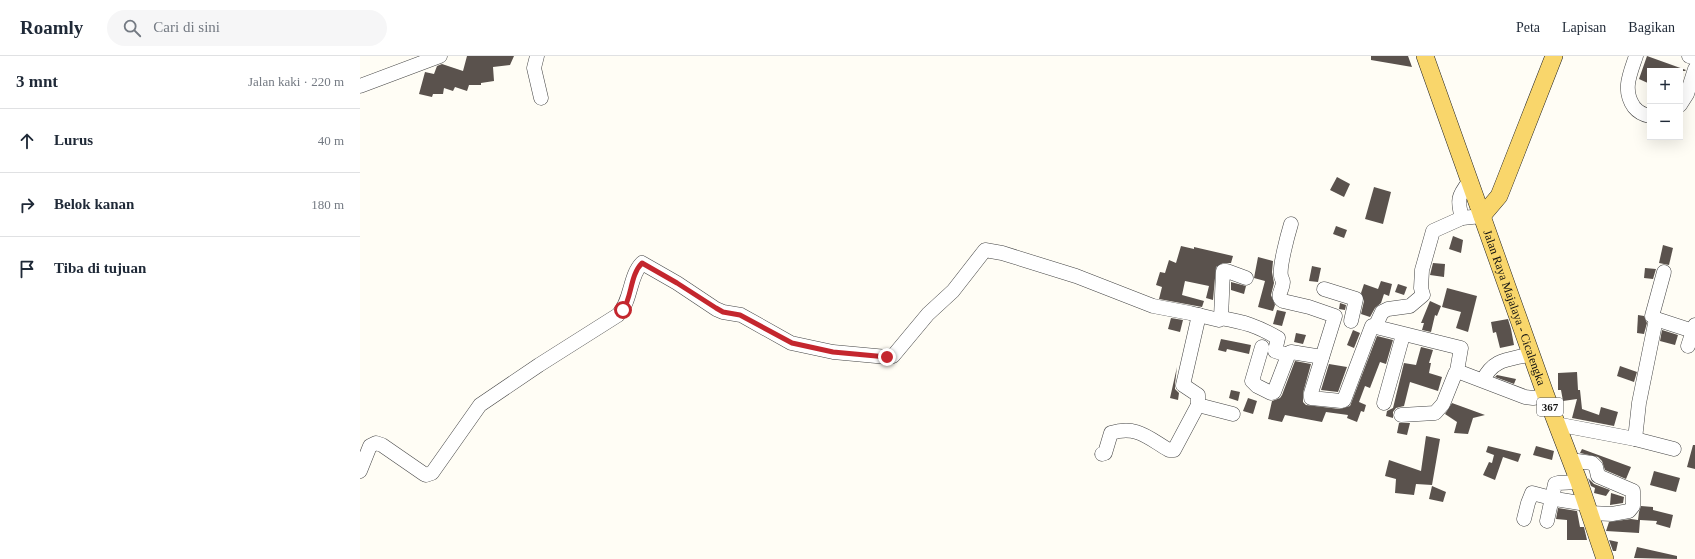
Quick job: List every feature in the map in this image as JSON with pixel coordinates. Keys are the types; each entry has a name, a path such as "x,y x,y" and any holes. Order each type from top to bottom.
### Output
{"main road":[{"name":"Jalan Raya Majalaya - Cicalengka","path":"1425,56 1556,424 1579,482 1605,559"},
{"path":"1482,216 1499,196 1554,56"}],"street":[{"path":"360,86 440,56"},
{"path":"537,56 534,68 541,98"},
{"path":"1636,56 1629,76 1627,88 1628,94 1637,110 1647,115"},
{"path":"1689,56 1695,58"},
{"path":"1681,104 1687,94 1695,69"},
{"path":"1462,218 1459,207 1459,197 1469,182"},
{"path":"1335,316 1311,393 1311,398 1344,400 1380,314 1385,310 1410,306 1423,294 1422,270 1438,229 1462,218 1482,216"},
{"path":"1290,224 1280,276 1283,282 1279,296 1280,299 1351,321 1403,335 1461,348 1458,371 1443,404 1435,413 1402,415"},
{"path":"360,471 370,446 376,443 382,445 424,474 426,475 432,472 480,405 618,314 625,307 636,272 642,263 723,312 740,315 787,341 843,353 887,357 893,356 928,314 953,291 985,250 1002,253 1076,276 1153,306 1220,320 1221,318 1244,322 1278,338 1275,351 1287,355"},
{"path":"1221,318 1223,271 1246,278"},
{"path":"1664,272 1652,316 1656,319 1694,328 1688,346"},
{"path":"1324,289 1356,299 1351,321"},
{"path":"1102,454 1105,453 1111,433 1132,430 1140,432 1173,451 1198,405 1198,395 1183,385 1199,315"},
{"path":"1635,439 1639,404 1656,319"},
{"path":"1384,403 1403,335"},
{"path":"1262,347 1252,381 1257,386 1269,393 1274,392 1287,355 1291,352 1322,357"},
{"path":"1483,380 1488,371 1496,363 1531,354"},
{"path":"1458,371 1525,397 1533,398 1546,396"},
{"path":"1198,405 1234,414"},
{"path":"1556,424 1635,439 1674,449"},
{"path":"1524,519 1532,493 1612,514 1629,511 1633,506 1633,491 1598,476 1596,467 1592,463 1570,460"},
{"path":"1547,521 1551,498 1556,484 1579,482"}],"building":[{"path":"467,56 514,56 510,65 493,67 494,81 481,83 481,85 469,85 467,91 455,87 453,91 444,88 443,94 433,94 432,97 419,94 425,72 434,74 437,66 442,64 463,71"},
{"path":"1371,56 1408,56 1412,67 1371,60"},
{"path":"1647,56 1680,68 1647,68 1647,83 1639,79"},
{"path":"1337,177 1350,184 1344,197 1330,190"},
{"path":"1374,187 1391,192 1383,224 1365,219"},
{"path":"1336,226 1347,230 1344,238 1333,234"},
{"path":"1453,236 1463,240 1461,253 1449,249"},
{"path":"1663,245 1673,248 1669,265 1659,263"},
{"path":"1181,246 1194,249 1194,247 1233,256 1231,263 1223,263 1216,267 1213,300 1206,298 1209,286 1185,281 1182,295 1204,301 1202,307 1159,299 1162,287 1156,285 1160,272 1165,273 1169,260 1176,263"},
{"path":"1258,257 1273,261 1272,272 1274,283 1271,295 1275,305 1273,311 1258,307 1265,281 1254,278"},
{"path":"1433,263 1445,264 1444,277 1430,275"},
{"path":"1312,266 1321,268 1318,282 1309,281"},
{"path":"1645,268 1656,269 1653,279 1644,278"},
{"path":"1381,281 1392,284 1389,296 1384,294 1381,303 1375,308 1370,317 1361,314 1364,301 1361,293 1364,284 1378,289"},
{"path":"1231,282 1246,286 1244,294 1231,290"},
{"path":"1398,284 1407,287 1404,295 1395,292"},
{"path":"1447,288 1477,296 1468,332 1456,328 1461,312 1442,307"},
{"path":"1430,301 1441,306 1437,316 1435,315 1431,332 1422,330 1424,323 1421,323"},
{"path":"1340,303 1346,305 1345,310 1339,309"},
{"path":"1277,310 1286,312 1282,326 1273,324"},
{"path":"1638,315 1644,316 1647,323 1644,334 1637,333"},
{"path":"1171,318 1183,320 1180,332 1168,329"},
{"path":"1508,319 1514,345 1500,348 1496,332 1493,333 1491,322"},
{"path":"1353,330 1360,333 1354,348 1347,345"},
{"path":"1662,330 1678,335 1675,345 1660,341"},
{"path":"1296,333 1306,335 1303,344 1294,342"},
{"path":"1377,336 1393,340 1386,364 1380,362 1370,388 1365,386 1359,402 1366,405 1364,412 1361,411 1357,422 1347,418 1348,415 1326,412 1322,422 1285,415 1282,422 1268,419 1272,401 1280,398 1282,395 1295,361 1311,364 1303,393 1303,402 1306,405 1340,409 1350,406"},
{"path":"1221,339 1251,345 1249,354 1227,349 1226,352 1218,350"},
{"path":"1421,347 1433,350 1429,363 1431,363 1429,373 1442,377 1438,391 1410,382 1404,406 1396,408 1393,412 1393,418 1386,416 1387,411 1393,408 1404,363 1416,365"},
{"path":"1329,364 1347,367 1338,392 1321,390"},
{"path":"1620,366 1637,372 1634,382 1617,376"},
{"path":"1177,367 1175,389 1179,393 1178,400 1170,398"},
{"path":"1577,372 1578,390 1580,390 1582,409 1599,415 1601,407 1618,412 1614,426 1572,418 1577,399 1563,401 1561,390 1558,390 1558,373"},
{"path":"1497,375 1516,379 1514,384 1495,377"},
{"path":"1231,390 1240,392 1238,401 1229,398"},
{"path":"1248,398 1257,401 1253,414 1243,411"},
{"path":"1452,403 1485,415 1473,418 1468,434 1454,433 1457,422 1445,414"},
{"path":"1399,423 1410,423 1407,435 1397,433"},
{"path":"1426,436 1440,439 1432,485 1416,484 1414,495 1395,493 1396,479 1385,476 1389,460 1421,471"},
{"path":"1693,445 1695,445 1695,469 1687,467"},
{"path":"1488,446 1521,454 1518,462 1503,457 1495,480 1483,475 1489,462 1492,463 1494,455 1486,452"},
{"path":"1536,446 1554,451 1552,460 1533,455"},
{"path":"1582,449 1631,467 1626,479 1605,470 1602,461 1598,457 1580,453"},
{"path":"1654,471 1680,478 1676,492 1650,485"},
{"path":"1588,478 1594,484 1610,490 1606,496 1594,493 1595,488 1591,486"},
{"path":"1432,486 1446,492 1443,502 1429,499"},
{"path":"1611,493 1624,497 1623,503 1610,505"},
{"path":"1641,506 1653,507 1653,510 1673,515 1670,528 1656,524 1657,521 1640,520 1639,533 1606,531 1609,522 1631,519 1638,520"},
{"path":"1558,508 1577,511 1580,527 1584,527 1587,540 1567,540 1567,520 1556,519"},
{"path":"1609,540 1618,542 1616,551 1613,551"},
{"path":"1637,547 1677,556 1677,559 1634,558"}],"route":[{"path":"623,310 636,272 640,264 644,263 723,312 740,315 752,320 792,343 833,352 887,357"}]}
